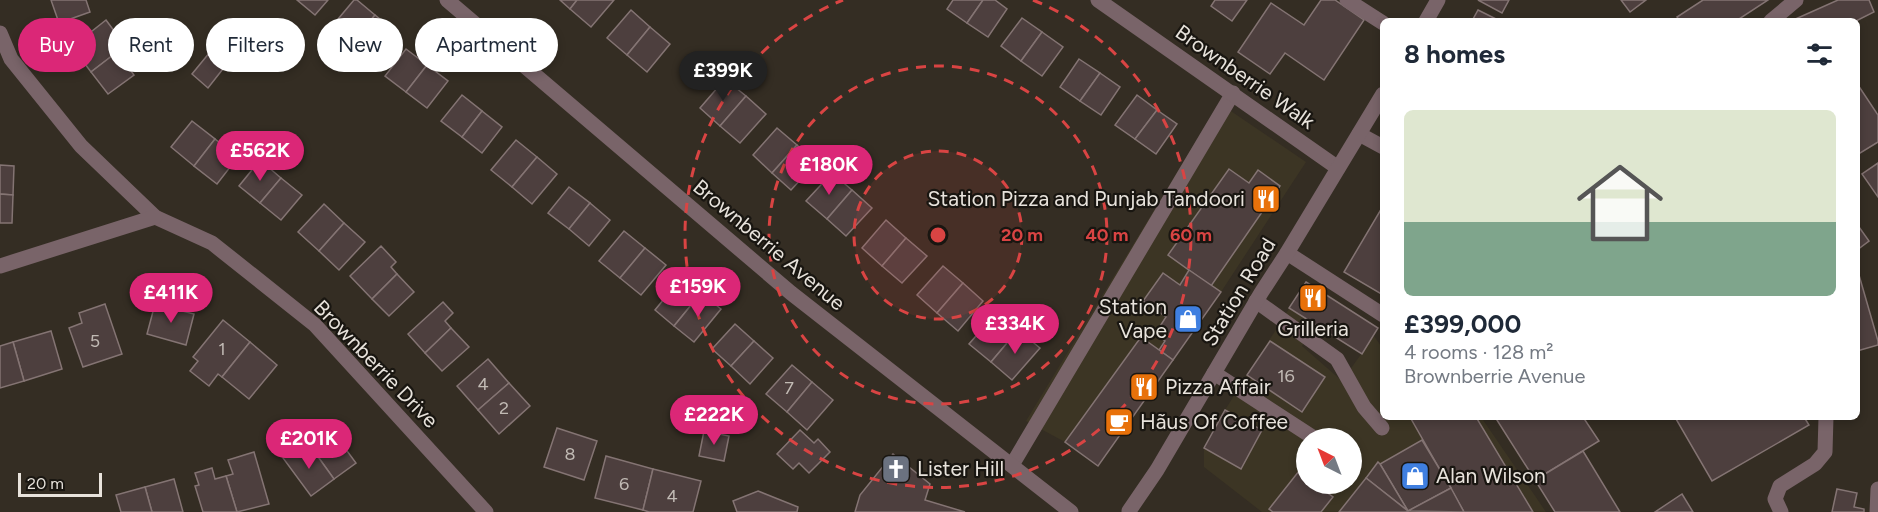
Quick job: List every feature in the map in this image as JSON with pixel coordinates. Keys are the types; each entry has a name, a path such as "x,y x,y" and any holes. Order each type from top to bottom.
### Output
{"street":[{"name":"Brownberrie Avenue","path":"447,0 791,293 1071,512"},
{"name":"Brownberrie Walk","path":"1098,0 1338,168"},
{"path":"1347,0 1380,21"},
{"path":"1428,18 1438,0"},
{"path":"1775,18 1796,0"},
{"name":"Brownberrie Drive","path":"0,33 11,59 81,146 155,217 212,243 315,325 486,512"},
{"path":"1012,465 1233,93"},
{"name":"Station Road","path":"1129,512 1157,470 1256,301 1380,99"},
{"path":"1359,134 1380,145"},
{"path":"0,266 155,217"},
{"path":"1287,253 1380,313"},
{"path":"1256,301 1337,359 1364,407 1383,428"},
{"path":"1214,373 1299,428"},
{"path":"1781,512 1776,499 1780,486 1815,464 1825,453 1826,420"},
{"path":"1877,512 1878,489"}],"shaded area":[{"path":"1219,103 1306,162 1221,292 1098,466 1065,442 1026,421"},
{"path":"1306,282 1333,299 1302,346 1342,381 1374,336 1380,345 1380,420 1483,420 1546,512 1262,512 1204,467 1204,448 1225,410"}],"building":[{"path":"51,0 86,0 90,12 73,18 57,18"},
{"path":"297,0 328,0 315,15"},
{"path":"354,0 375,15 373,18 339,18"},
{"path":"560,0 577,0 570,9"},
{"path":"577,0 614,0 591,27 570,9"},
{"path":"953,0 983,0 967,23 947,9"},
{"path":"983,0 995,0 1007,9 988,37 967,23"},
{"path":"1215,0 1247,0 1232,21 1211,6"},
{"path":"1321,0 1335,0 1364,20 1324,80 1285,53 1270,74 1238,52 1271,3 1304,25"},
{"path":"1478,0 1509,0 1502,13"},
{"path":"1621,0 1646,0 1630,12"},
{"path":"1703,0 1768,0 1741,18 1677,17"},
{"path":"1838,0 1869,0 1874,12 1860,19 1798,18"},
{"path":"631,10 650,27 627,55 607,38"},
{"path":"1478,10 1494,18 1474,18"},
{"path":"1022,18 1042,32 1021,61 1001,46"},
{"path":"106,20 108,23 108,59 96,68 96,28"},
{"path":"650,27 670,44 647,72 627,55"},
{"path":"1042,32 1063,47 1042,76 1021,61"},
{"path":"406,49 415,56 415,72 422,72 406,92 385,76 388,72 403,72 403,53"},
{"path":"206,57 206,72 221,72 208,88 192,74"},
{"path":"108,59 108,72 132,72 134,75 108,94 91,72 96,72 96,68"},
{"path":"1079,59 1100,73 1080,101 1060,87"},
{"path":"422,72 436,72 448,81 427,108 406,92"},
{"path":"1100,73 1120,87 1101,115 1080,101"},
{"path":"725,79 746,96 720,126 700,108"},
{"path":"1860,88 1878,115 1878,142 1860,153"},
{"path":"462,95 482,111 462,137 441,121"},
{"path":"1137,95 1157,110 1135,139 1115,125"},
{"path":"746,96 766,114 740,143 720,126"},
{"path":"1157,110 1177,124 1156,154 1135,139"},
{"path":"482,111 502,127 482,153 462,137"},
{"path":"192,121 215,139 194,166 171,147"},
{"path":"777,128 797,145 772,173 753,155"},
{"path":"215,139 238,157 217,184 194,166"},
{"path":"516,140 537,157 512,187 491,170"},
{"path":"797,145 816,163 791,190 772,173"},
{"path":"537,157 557,174 532,204 512,187"},
{"path":"260,160 281,178 260,203 239,186"},
{"path":"1878,163 1878,197 1862,174"},
{"path":"0,165 14,166 13,195 0,194"},
{"path":"1229,169 1249,183 1258,170 1280,186 1211,286 1168,255"},
{"path":"832,173 852,190 827,219 806,201"},
{"path":"281,178 302,195 281,220 260,203"},
{"path":"569,187 590,203 569,229 548,213"},
{"path":"852,190 872,208 846,236 827,219"},
{"path":"0,194 13,195 12,223 0,223"},
{"path":"590,203 610,220 589,246 569,229"},
{"path":"324,204 344,223 319,251 298,232"},
{"path":"1380,211 1380,293 1344,272"},
{"path":"886,220 906,238 882,266 862,248"},
{"path":"344,223 365,242 339,270 319,251"},
{"path":"1860,228 1869,241 1860,248"},
{"path":"624,231 645,248 620,278 599,261"},
{"path":"906,238 927,256 902,283 882,266"},
{"path":"381,246 396,262 391,267 397,274 372,299 350,276"},
{"path":"645,248 666,265 641,295 620,278"},
{"path":"943,266 963,283 937,313 917,295"},
{"path":"1189,270 1221,292 1173,360 1159,350 1165,341 1155,334 1166,317 1143,301 1163,273 1180,285"},
{"path":"397,274 414,292 389,316 372,299"},
{"path":"682,277 701,293 674,326 655,310"},
{"path":"1860,278 1878,341 1878,345 1860,350"},
{"path":"1306,282 1378,328 1362,354 1289,308"},
{"path":"963,283 983,301 958,331 937,313"},
{"path":"701,293 721,309 694,342 674,326"},
{"path":"443,302 453,313 445,321 451,328 425,353 408,334"},
{"path":"105,304 122,354 83,367 69,328 82,323 79,313"},
{"path":"155,304 194,314 186,345 147,334"},
{"path":"997,312 1018,330 991,362 969,344"},
{"path":"223,320 250,342 222,377 218,374 209,386 190,371 198,361 193,357"},
{"path":"735,324 754,341 731,366 712,349"},
{"path":"451,328 469,347 442,371 425,353"},
{"path":"1018,330 1040,348 1012,380 991,362"},
{"path":"51,331 62,369 24,381 13,342"},
{"path":"1141,337 1173,360 1098,466 1065,442"},
{"path":"754,341 773,358 750,384 731,366"},
{"path":"1270,341 1325,377 1302,412 1247,375"},
{"path":"13,342 24,381 0,388 0,346"},
{"path":"250,342 277,365 249,399 222,377"},
{"path":"488,359 509,383 478,410 457,386"},
{"path":"792,365 812,382 787,412 766,394"},
{"path":"812,382 833,400 807,430 787,412"},
{"path":"509,383 530,406 499,434 478,410"},
{"path":"1225,410 1262,430 1241,469 1204,448"},
{"path":"1412,420 1478,420 1533,512 1464,512"},
{"path":"1497,420 1585,420 1599,441 1535,480"},
{"path":"1677,420 1806,420 1809,425 1712,481"},
{"path":"325,421 356,463 334,479 311,447 317,443 310,433"},
{"path":"557,428 597,441 584,480 544,467"},
{"path":"800,430 814,443 818,439 830,452 809,473 799,463 793,469 777,454"},
{"path":"704,431 729,436 724,461 699,456"},
{"name":"Alan Wilson","path":"1422,440 1451,488 1408,511 1380,464"},
{"path":"311,447 334,479 311,496 283,458 294,450 298,456"},
{"path":"1583,451 1620,512 1555,512 1535,480"},
{"path":"254,452 269,504 237,512 226,476 233,474 228,460"},
{"name":"Lister Hill","path":"893,454 930,484 925,500 965,512 855,512 860,495"},
{"path":"606,456 653,469 643,510 595,498"},
{"path":"1378,462 1380,464 1408,511 1366,478"},
{"path":"212,468 215,479 226,476 237,512 203,512 195,486 199,485 195,473"},
{"path":"653,469 701,481 693,512 643,510"},
{"path":"1296,475 1296,494 1329,494 1333,497 1321,512 1273,512 1269,509"},
{"path":"1366,478 1408,512 1339,512 1353,494 1362,494 1362,483"},
{"path":"174,479 183,512 152,512 145,487"},
{"path":"145,487 152,512 121,512 116,495"},
{"path":"1451,488 1464,512 1408,511"},
{"path":"1837,489 1857,493 1854,507 1864,509 1864,512 1832,512"},
{"path":"758,491 798,507 797,512 737,512 733,501"},
{"path":"1682,494 1693,512 1655,512"}],"place":[{"name":"Station Pizza and Punjab Tandoori","path":"1266,199"},
{"name":"Grilleria","path":"1313,298"},
{"name":"Station Vape","path":"1188,319"},
{"name":"Pizza Affair","path":"1144,387"},
{"name":"Hãus Of Coffee","path":"1119,422"},
{"name":"Lister Hill","path":"896,469"},
{"name":"Alan Wilson","path":"1415,476"}]}
